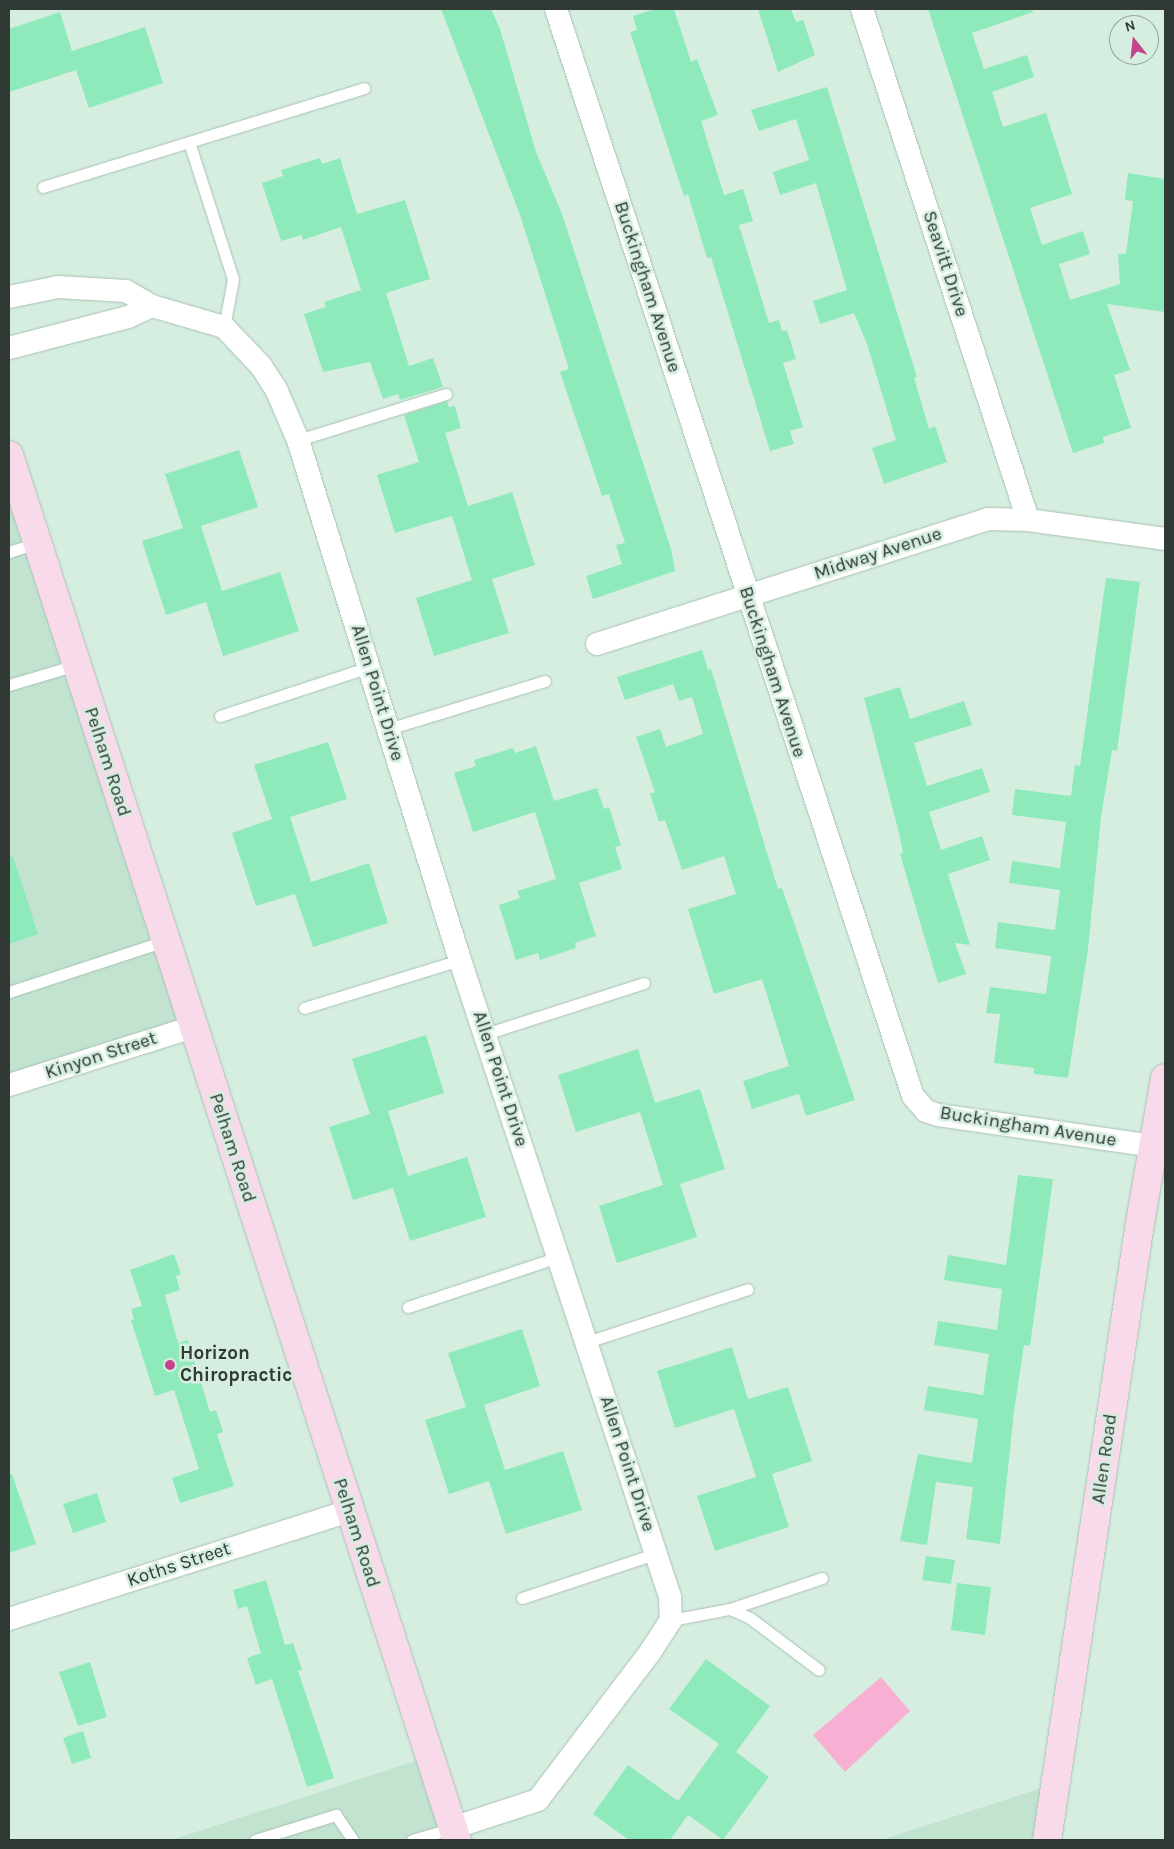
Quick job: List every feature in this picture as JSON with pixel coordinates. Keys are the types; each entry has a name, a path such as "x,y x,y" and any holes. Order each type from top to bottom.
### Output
{"main road":[{"name":"Pelham Road","path":"9,455 455,1834"},
{"name":"Allen Road","path":"1047,1840 1153,1146 1165,1085"}],"street":[{"name":"Buckingham Avenue","path":"556,9 747,596 917,1102 938,1115 1153,1146"},
{"name":"Seavitt Drive","path":"862,9 1028,520"},
{"path":"9,297 58,287 88,287 126,291 152,306 224,327"},
{"path":"9,348 128,317 152,306"},
{"name":"Allen Point Drive","path":"224,327 261,366 276,388 298,440 460,960 670,1597 671,1620"},
{"name":"Midway Avenue","path":"597,644 988,519 1028,520 1165,539"},
{"name":"Kinyon Street","path":"9,1085 193,1027"},
{"name":"Koths Street","path":"9,1619 349,1511"},
{"path":"455,1834 538,1800 671,1620"}],"lane":[{"path":"43,187 364,88"},
{"path":"189,142 233,279 224,327"},
{"path":"298,440 446,394"},
{"path":"9,552 37,544"},
{"path":"9,685 76,665"},
{"path":"220,716 369,667"},
{"path":"388,729 545,681"},
{"path":"9,992 165,941"},
{"path":"304,1008 460,960"},
{"path":"485,1034 644,984"},
{"path":"408,1307 558,1256"},
{"path":"586,1342 748,1289"},
{"path":"522,1598 656,1553"},
{"path":"671,1620 730,1609 822,1578"},
{"path":"730,1609 750,1618 819,1670"},
{"path":"255,1840 336,1815 353,1840"},
{"path":"412,1840 455,1834"}],"shaded area":[{"path":"9,455 193,1027 9,1085"},
{"path":"881,1677 910,1711 845,1772 813,1735"},
{"path":"428,1757 457,1840 171,1840"},
{"path":"1057,1783 1047,1840 881,1840"}],"building":[{"path":"441,9 491,9 500,29 536,152 562,214 671,549 675,571 593,599 586,576 622,564 616,545 625,543 609,494 602,496 560,372 569,369 520,215"},
{"path":"655,9 674,9 691,62 697,59 718,115 701,121 724,195 743,189 753,221 739,225 769,323 779,320 782,331 787,330 796,359 783,363 803,427 790,431 794,444 770,451 711,257 707,258 688,194 684,196 630,32 637,30 633,16"},
{"path":"758,9 791,9 796,22 803,20 815,55 778,72"},
{"path":"928,9 1032,9 1033,12 972,33 984,69 1027,55 1034,77 992,92 1003,127 1046,113 1072,194 1030,208 1042,245 1083,231 1090,254 1059,264 1070,300 1120,284 1118,254 1126,254 1133,201 1125,200 1128,173 1165,179 1165,312 1107,304 1130,370 1114,375 1131,428 1103,437 1104,443 1073,453"},
{"path":"60,12 72,51 145,27 163,83 89,108 76,70 9,92 9,29"},
{"path":"827,87 917,377 914,378 929,429 935,426 947,462 884,484 872,448 896,440 867,344 854,313 820,324 813,301 847,290 816,183 780,195 773,172 809,160 796,119 759,131 751,110"},
{"path":"320,158 322,164 340,158 357,214 405,200 430,279 386,293 409,366 433,358 443,387 400,400 398,394 383,399 370,362 323,372 304,314 326,307 324,302 361,290 341,227 303,240 302,235 281,241 262,183 283,176 281,170"},
{"path":"447,401 449,407 455,406 461,428 445,433 468,506 512,492 535,565 492,579 509,633 434,656 416,598 472,580 452,516 395,533 377,475 419,462 404,415"},
{"path":"239,450 258,507 201,526 222,591 280,572 299,631 223,656 206,602 166,615 142,541 183,528 165,474"},
{"path":"1106,578 1140,582 1117,751 1112,750 1101,817 1088,949 1068,1078 1034,1074 1034,1068 994,1063 1000,1014 986,1013 990,987 1046,994 1051,956 995,948 998,922 1055,930 1060,890 1009,883 1012,861 1060,868 1066,822 1012,815 1015,789 1071,796 1075,765 1080,766"},
{"path":"702,650 708,670 711,669 778,889 782,888 855,1100 806,1116 799,1094 752,1109 743,1081 789,1066 762,979 714,994 688,909 736,894 724,856 682,870 665,820 659,822 650,794 655,792 636,737 660,729 666,747 703,734 692,697 679,701 673,684 625,700 617,677"},
{"path":"900,687 910,719 964,701 972,725 914,743 927,786 982,768 990,792 929,812 941,850 982,836 990,860 948,874 970,945 955,943 966,974 938,983 900,854 903,853 899,833 864,698"},
{"path":"328,742 347,799 290,817 311,882 369,863 388,923 313,947 295,894 256,906 232,833 272,819 254,765"},
{"path":"536,746 554,801 597,788 604,809 609,807 621,845 615,847 622,869 579,883 596,936 575,943 576,948 540,960 538,953 516,960 499,905 520,898 517,891 556,879 535,812 473,832 454,773 476,766 474,760 513,748 515,753"},
{"path":"9,857 13,857 38,934 9,944"},
{"path":"426,1035 444,1093 388,1111 408,1176 467,1157 486,1217 410,1241 393,1188 353,1200 329,1127 370,1114 352,1059"},
{"path":"638,1049 655,1103 700,1089 725,1169 680,1184 697,1237 617,1263 599,1206 663,1185 640,1112 576,1132 558,1075"},
{"path":"1018,1175 1053,1179 1030,1346 1024,1345 1014,1412 1000,1544 966,1539 973,1487 936,1482 927,1545 900,1541 918,1454 972,1463 978,1419 924,1410 928,1386 983,1395 989,1354 934,1345 938,1321 997,1330 1002,1289 944,1280 948,1255 1006,1265"},
{"path":"174,1254 181,1274 176,1276 180,1290 165,1295 178,1343 188,1340 210,1412 216,1410 223,1432 217,1434 234,1486 180,1503 172,1478 199,1469 174,1390 155,1396 131,1320 134,1319 131,1309 142,1306 130,1270"},
{"path":"522,1329 540,1386 484,1405 505,1470 563,1451 582,1510 506,1534 489,1481 449,1494 425,1420 466,1407 448,1353"},
{"path":"732,1347 748,1399 788,1387 812,1461 772,1474 789,1527 715,1551 697,1496 756,1477 734,1409 675,1428 657,1371"},
{"path":"9,1474 12,1474 36,1544 9,1553"},
{"path":"97,1493 106,1522 73,1533 63,1504"},
{"path":"926,1556 955,1560 951,1584 922,1580"},
{"path":"266,1580 285,1645 293,1643 302,1670 298,1671 334,1778 307,1787 272,1679 256,1685 247,1658 261,1653 247,1606 238,1609 233,1590"},
{"path":"957,1583 991,1587 985,1635 951,1630"},
{"path":"706,1659 770,1706 736,1752 769,1777 723,1840 688,1815 670,1840 629,1840 593,1814 628,1765 678,1801 719,1744 669,1709"},
{"path":"90,1662 107,1717 78,1726 59,1672"},
{"path":"83,1731 91,1758 72,1764 63,1738"}],"place":[{"name":"Horizon Chiropractic","path":"170,1365"}]}
